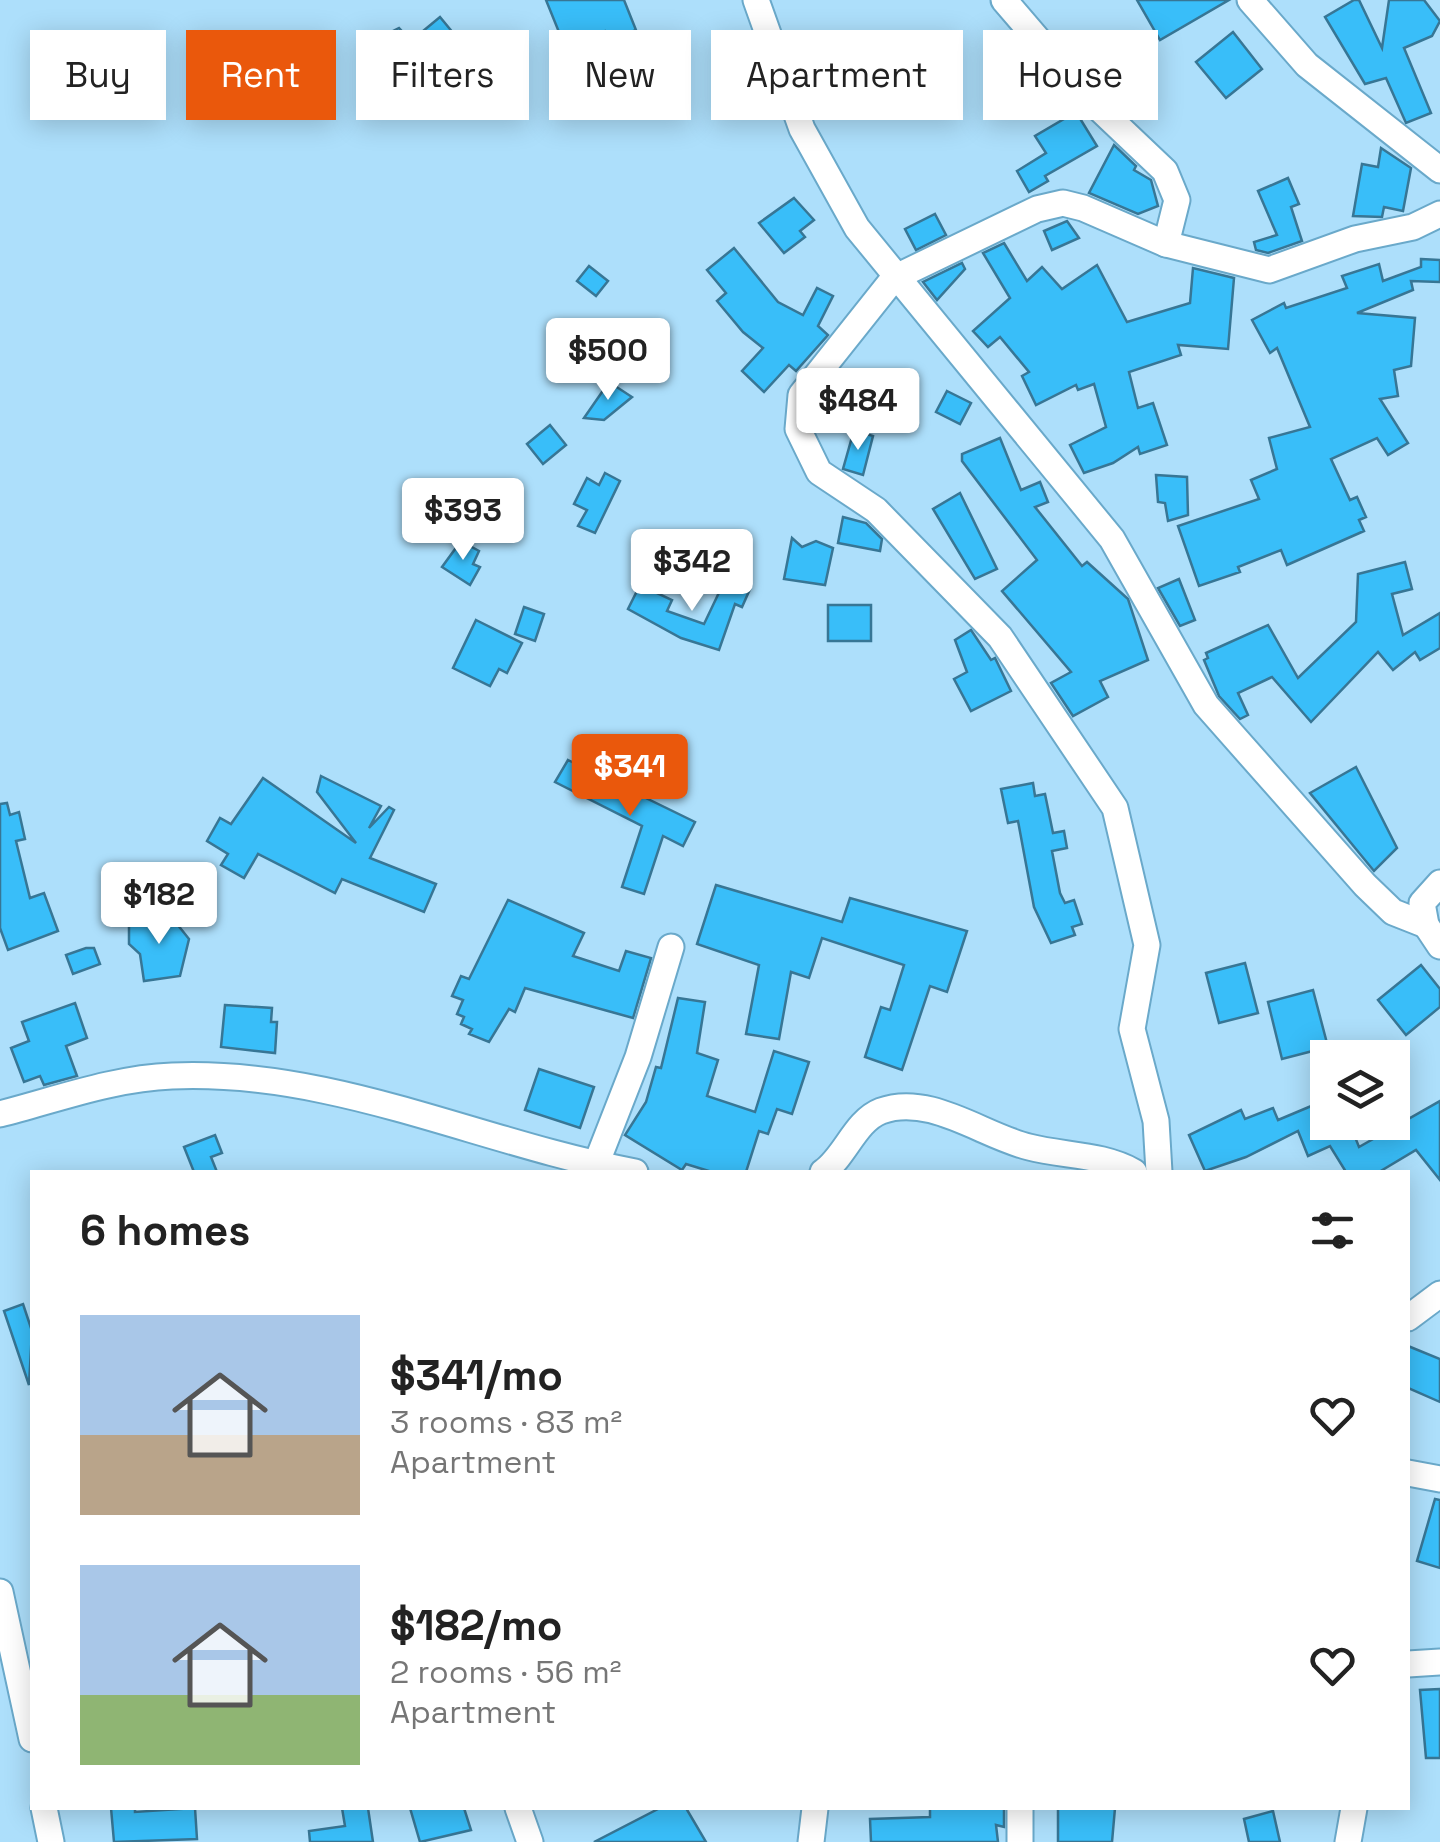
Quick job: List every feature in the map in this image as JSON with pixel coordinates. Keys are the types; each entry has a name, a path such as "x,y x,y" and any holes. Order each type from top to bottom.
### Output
{"street":[{"path":"756,0 773,58 809,144 858,228 894,278 1018,419 1112,540 1206,706 1365,886 1392,912 1433,935"},
{"path":"1004,0 1086,97 1165,171 1177,200 1166,244"},
{"path":"1250,0 1307,65 1440,170"},
{"path":"1160,1170 1156,1121 1132,1029 1147,945 1115,808 1000,637 876,510 818,472 798,429 801,395 894,278 978,234 1056,204 1083,208 1166,244 1269,270 1355,240 1413,227 1440,214"},
{"path":"1433,935 1422,900 1440,883"},
{"path":"0,1114 139,1079 263,1079 322,1088 593,1168 638,1057 671,947"},
{"path":"825,1170 866,1121 891,1109 931,1110 1027,1147 1094,1158 1128,1170"},
{"path":"1410,1316 1440,1294"},
{"path":"1410,1473 1440,1480"},
{"path":"0,1592 30,1730"},
{"path":"1410,1664 1440,1662"},
{"path":"44,1810 51,1842"},
{"path":"519,1810 530,1842"},
{"path":"811,1842 815,1810"},
{"path":"1020,1810 1020,1842"},
{"path":"1348,1842 1354,1810"}],"building":[{"path":"546,0 624,0 636,30 558,30"},
{"path":"1137,0 1229,0 1160,40 1158,30 1154,30"},
{"path":"1359,0 1382,48 1389,0 1424,0 1440,21 1432,36 1404,48 1431,113 1406,123 1386,78 1365,84 1325,17"},
{"path":"440,17 451,30 424,30"},
{"path":"1233,32 1262,69 1226,98 1196,62"},
{"path":"1062,120 1081,120 1097,146 1045,176 1048,181 1029,192 1017,171 1046,153 1035,136"},
{"path":"1114,145 1136,166 1134,170 1151,180 1158,206 1138,214 1089,193"},
{"path":"1381,148 1411,168 1403,211 1384,207 1382,217 1353,216 1362,164 1378,167"},
{"path":"1288,178 1299,204 1291,207 1302,241 1268,253 1256,250 1254,242 1277,235 1258,191"},
{"path":"794,198 814,220 800,231 805,237 784,253 759,223"},
{"path":"935,214 946,235 916,250 905,229"},
{"path":"1067,221 1079,238 1052,250 1044,231"},
{"path":"1004,243 1027,281 1042,267 1062,289 1097,265 1127,322 1190,303 1193,268 1234,278 1228,349 1178,345 1181,355 1129,372 1138,408 1153,403 1167,445 1140,454 1138,447 1113,463 1084,473 1070,445 1106,427 1094,384 1078,390 1076,385 1036,405 1022,376 1029,372 1000,337 988,347 973,331 1010,298 983,253"},
{"path":"734,248 778,302 803,315 817,288 833,296 818,326 828,335 796,371 789,365 764,392 742,371 763,348 743,332 717,301 726,293 707,270"},
{"path":"1421,259 1440,260 1440,282 1411,281 1413,290 1357,313 1415,318 1411,366 1394,370 1398,396 1380,399 1408,443 1388,455 1377,438 1331,459 1350,500 1357,497 1366,517 1359,520 1364,531 1287,565 1281,550 1238,567 1240,572 1199,586 1178,526 1259,499 1251,480 1277,469 1269,438 1310,427 1277,348 1270,353 1252,320 1284,303 1286,308 1347,288 1342,276 1379,264 1383,281 1421,267"},
{"path":"962,263 965,269 937,300 923,282"},
{"path":"589,266 608,281 596,296 577,281"},
{"path":"609,382 632,397 604,420 584,418"},
{"path":"947,391 971,403 960,424 936,412"},
{"path":"550,425 566,445 543,464 527,444"},
{"path":"854,430 873,436 863,475 843,469"},
{"path":"1000,438 1021,490 1040,482 1048,502 1035,507 1082,566 1087,562 1128,599 1148,660 1100,681 1108,697 1073,716 1051,683 1071,672 1002,591 1037,560 962,461 962,454"},
{"path":"605,473 620,481 595,533 578,526 587,510 574,504 587,478 599,485"},
{"path":"1156,475 1187,477 1188,515 1168,521 1165,503 1158,502"},
{"path":"960,493 997,569 975,579 933,509"},
{"path":"843,517 866,523 882,539 880,551 838,543"},
{"path":"792,538 802,547 816,541 833,548 825,585 784,579"},
{"path":"461,541 479,551 473,564 480,567 470,585 442,567"},
{"path":"1405,562 1412,589 1392,594 1403,635 1440,613 1440,648 1420,660 1415,652 1393,670 1378,652 1311,722 1272,677 1238,693 1248,715 1240,719 1219,696 1204,660 1208,658 1206,653 1268,625 1298,678 1356,622 1358,574"},
{"path":"726,578 750,589 742,607 735,604 719,650 681,638 628,609 640,585 672,600 667,611 704,624"},
{"path":"1179,579 1195,620 1180,626 1158,588"},
{"path":"828,605 871,605 871,641 828,641"},
{"path":"524,607 544,614 535,641 515,634"},
{"path":"476,620 522,643 507,673 499,669 490,686 453,668"},
{"path":"971,630 991,660 995,658 1011,691 971,711 954,679 967,672 955,640"},
{"path":"568,760 695,822 683,846 663,836 644,894 622,887 642,826 555,782"},
{"path":"1356,767 1397,848 1374,871 1310,793"},
{"path":"321,776 381,806 369,828 389,807 394,810 370,858 436,884 424,912 342,879 335,893 258,854 244,878 221,865 228,854 207,841 220,818 231,824 263,778 356,843 317,792"},
{"path":"1033,783 1035,796 1045,794 1053,833 1064,831 1067,848 1052,851 1060,893 1065,903 1074,900 1082,924 1072,927 1075,935 1051,943 1034,907 1018,821 1008,823 1001,789"},
{"path":"7,803 10,815 19,812 25,839 16,841 30,898 44,893 58,931 8,950 0,928 0,804"},
{"path":"716,885 842,922 850,898 967,931 947,992 930,986 902,1070 865,1057 881,1007 890,1010 904,965 822,938 809,978 791,972 779,1039 746,1034 759,965 697,944"},
{"path":"508,900 584,933 573,956 619,971 626,951 651,958 633,1018 525,988 515,1012 509,1009 489,1042 469,1034 472,1029 461,1024 464,1017 457,1014 463,1000 452,996 461,976 469,979"},
{"path":"129,917 173,919 189,939 180,976 144,981 140,954 129,944"},
{"path":"94,948 100,964 73,974 66,955"},
{"path":"1245,963 1258,1013 1219,1023 1206,973"},
{"path":"1421,965 1440,989 1440,1007 1406,1035 1378,1000"},
{"path":"1313,990 1326,1040 1310,1040 1310,1052 1282,1059 1268,1002"},
{"path":"678,998 705,1002 697,1053 718,1060 707,1096 755,1112 774,1051 809,1062 792,1114 777,1109 768,1134 759,1131 747,1170 706,1170 686,1164 682,1170 625,1135 646,1102 656,1067 661,1068"},
{"path":"75,1003 87,1038 66,1046 77,1076 44,1085 40,1076 24,1082 11,1048 29,1041 22,1022"},
{"path":"225,1005 272,1008 271,1022 277,1022 275,1053 221,1047"},
{"path":"539,1069 594,1087 580,1128 525,1110"},
{"path":"1440,1101 1440,1180 1416,1150 1382,1170 1345,1170 1330,1146 1308,1156 1298,1131 1246,1157 1205,1170 1189,1135 1241,1110 1245,1119 1273,1108 1278,1120 1310,1107 1310,1140 1356,1140 1359,1147 1371,1140 1410,1140 1410,1118"},
{"path":"215,1135 222,1153 211,1157 216,1170 193,1170 184,1147"},
{"path":"23,1304 30,1325 29,1385 4,1311"},
{"path":"1410,1347 1440,1359 1440,1402 1410,1389"},
{"path":"1435,1499 1440,1500 1440,1568 1417,1561"},
{"path":"1440,1689 1440,1758 1426,1758 1420,1690"},
{"path":"111,1810 195,1810 197,1839 114,1842"},
{"path":"342,1810 368,1810 373,1842 310,1842 309,1831 345,1826"},
{"path":"411,1810 465,1810 471,1830 420,1842"},
{"path":"656,1810 687,1810 706,1842 594,1842"},
{"path":"930,1810 1004,1810 1004,1827 996,1825 998,1842 871,1842 870,1819 930,1817"},
{"path":"1058,1810 1115,1810 1112,1842 1058,1842"},
{"path":"1273,1811 1280,1842 1249,1842 1244,1819"}]}
